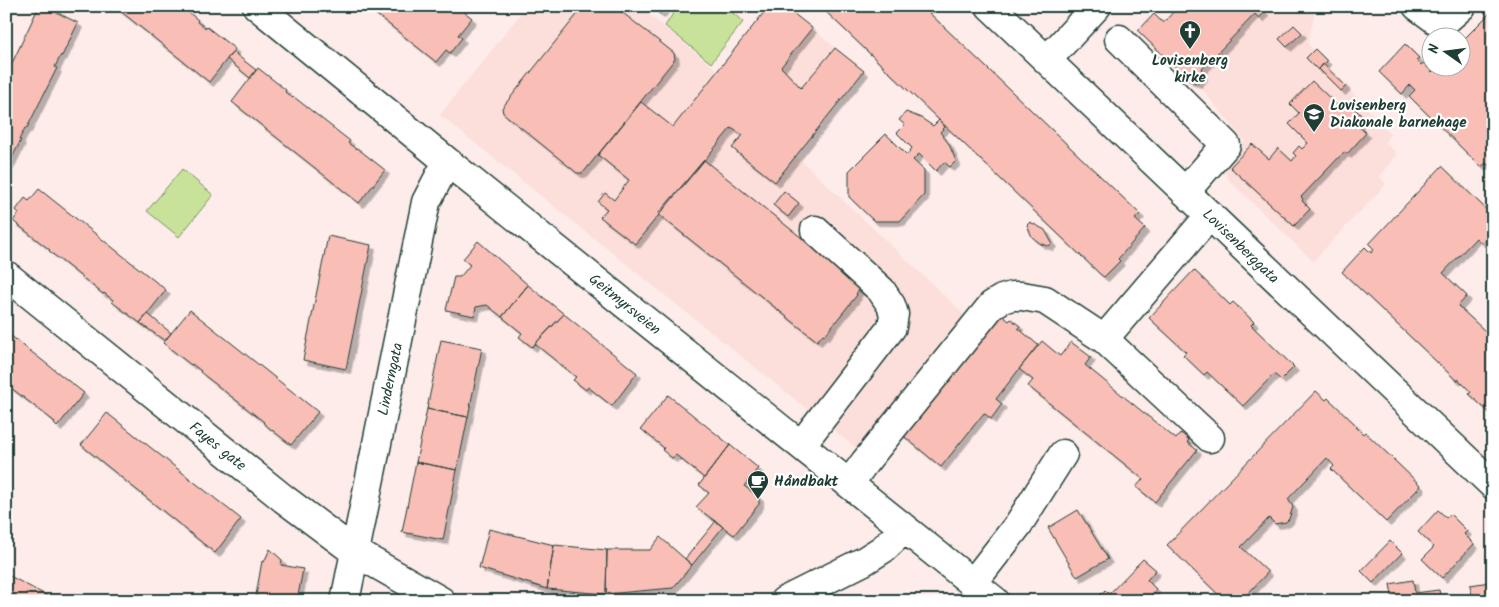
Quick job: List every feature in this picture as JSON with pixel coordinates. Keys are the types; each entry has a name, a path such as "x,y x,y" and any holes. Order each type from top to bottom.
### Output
{"street":[{"name":"Geitmyrsveien","path":"257,6 450,164 994,601"},
{"name":"Lovisenberggata","path":"990,6 1493,485"},
{"path":"1047,60 1097,6"},
{"path":"1418,6 1436,20 1446,20 1462,6"},
{"path":"1119,39 1226,145 1185,192"},
{"name":"Linderngata","path":"345,601 426,202 440,175 450,164"},
{"path":"1104,339 1210,215"},
{"path":"801,445 892,327 894,320 891,305 881,290 815,230"},
{"name":"Fayes gate","path":"6,275 284,499 355,552 441,601"},
{"path":"849,484 992,305 1002,299 1022,296 1045,300 1104,339 1210,438"},
{"path":"973,583 1018,525 1062,454"},
{"path":"784,601 864,561 882,549 905,528"}],"shaded area":[{"path":"527,6 638,6 717,70 769,6 784,6 864,71 796,156 969,319 861,452 440,115"},
{"name":"Lovisenberg Diakonale barnehage","path":"1263,6 1316,6 1308,44 1390,134 1385,142 1397,155 1379,176 1386,184 1313,261 1230,181 1222,166 1245,141 1197,83 1201,70"}],"green space":[{"path":"678,6 725,6 743,22 711,63 665,26"},
{"path":"182,169 213,195 179,237 147,211"}],"building":[{"path":"39,6 44,6 78,23 27,128 25,128 19,140 21,140 6,170 6,76"},
{"path":"114,6 181,6 198,20 197,22 207,27 235,49 209,82"},
{"path":"366,6 457,6 472,18 458,35 462,38 450,53 446,50 436,62"},
{"path":"584,6 614,6 674,53 675,59 583,173 577,173 503,113 502,108"},
{"path":"651,6 666,6 660,14"},
{"path":"769,6 784,6 812,28 781,67 801,88 835,48 864,71 775,182 732,148 743,135 731,128 635,244 600,217 607,209 598,202 605,193 614,200 629,180 598,155 641,102 673,127"},
{"path":"820,6 922,6 1140,214 1135,219 1145,228 1118,259 1120,261 1104,277 1101,275"},
{"name":"Lovisenberg kirke","path":"1179,6 1263,6 1261,8 1265,12 1259,18 1255,14 1201,70 1203,76 1197,83 1190,81 1138,31 1154,14 1163,23"},
{"path":"1493,10 1493,169 1486,163 1481,167 1409,96 1415,90 1410,85 1402,94 1379,72 1405,44 1419,58 1416,60 1422,64 1422,78 1472,78 1472,31"},
{"path":"1294,25 1302,33 1287,47 1279,39"},
{"path":"1315,49 1327,61 1318,70 1306,58"},
{"path":"233,52 256,70 250,78 227,59"},
{"path":"1323,64 1346,86 1341,91 1319,69"},
{"path":"258,68 286,90 285,92 350,141 348,143 385,170 359,203 232,102"},
{"path":"1312,81 1341,109 1348,102 1364,118 1357,125 1366,133 1347,154 1344,152 1301,197 1302,201 1310,209 1294,226 1230,167 1252,144 1269,159 1278,148 1292,161 1296,156 1293,153 1299,146 1302,149 1308,143 1289,124 1299,113 1290,104"},
{"path":"906,112 921,118 933,126 939,120 945,127 940,132 949,144 956,161 950,167 944,162 936,171 919,154 913,160 924,170 924,195 900,221 874,221 849,197 849,171 886,134 907,155 912,148 897,133 905,125 899,120"},
{"path":"704,160 862,286 825,335 823,334 817,341 658,214"},
{"path":"1442,166 1493,216 1493,231 1481,243 1476,238 1443,273 1467,296 1458,306 1485,331 1493,323 1493,416 1469,394 1471,392 1458,379 1457,381 1342,272 1365,247 1371,253 1374,249 1369,244"},
{"path":"39,189 166,290 140,323 13,221 19,213 16,210 25,198 29,201"},
{"path":"784,191 799,203 788,217 773,205"},
{"path":"1030,222 1045,230 1052,243 1049,246 1041,244 1032,237 1027,225"},
{"path":"328,236 371,245 346,369 303,360"},
{"path":"478,241 528,285 502,317 487,305 476,307 474,316 446,310 454,277 460,277 470,265 463,259"},
{"path":"1194,270 1230,305 1233,302 1254,322 1251,325 1294,367 1281,380 1274,374 1243,406 1207,372 1204,375 1183,355 1186,352 1149,318"},
{"path":"528,285 564,314 532,347 519,337 522,333 502,317"},
{"path":"190,310 318,412 291,445 201,371 163,343"},
{"path":"998,312 1009,321 1011,319 1020,326 1018,328 1038,345 996,399 1002,404 991,419 984,413 941,467 900,433"},
{"path":"148,314 171,333 165,341 140,323"},
{"path":"564,314 637,373 612,406 588,387 586,390 573,380 576,377 535,344"},
{"path":"6,332 84,393 57,427 54,424 55,422 6,384"},
{"path":"441,340 482,348 468,417 427,409"},
{"path":"1042,341 1060,356 1071,342 1091,357 1085,365 1176,439 1181,433 1189,440 1187,442 1197,450 1155,502 1136,487 1143,479 1028,386 1033,380 1019,369"},
{"path":"1316,391 1326,400 1328,398 1363,434 1365,432 1421,486 1386,522 1331,469 1334,466 1327,458 1288,499 1293,507 1289,519 1286,522 1275,524 1269,518 1241,547 1268,572 1241,601 1225,601 1167,545"},
{"path":"668,395 730,445 704,478 676,455 672,458 662,450 664,448 641,429"},
{"path":"427,409 468,417 457,470 416,462"},
{"path":"107,413 241,519 215,553 81,445"},
{"path":"730,445 758,468 744,486 759,497 759,504 734,535 696,507 709,493 699,485"},
{"path":"416,462 457,470 443,540 402,532"},
{"path":"1078,510 1108,559 1077,577 1048,528"},
{"path":"1438,510 1447,518 1450,514 1467,531 1464,534 1474,544 1442,578 1422,559 1434,547 1418,532"},
{"path":"716,521 723,527 692,565 685,559"},
{"path":"489,529 554,545 547,589 479,568"},
{"path":"660,537 692,565 673,588 606,594 607,550 650,550"},
{"path":"1390,541 1402,553 1373,583 1361,571"},
{"path":"554,545 607,550 606,594 547,589"},
{"path":"270,549 282,560 281,565 303,569 297,601 255,601 262,561 264,562"},
{"path":"1143,559 1156,570 1147,580 1156,589 1148,599 1149,601 1098,601 1096,599 1105,590 1109,594"},
{"path":"6,574 57,601 6,601"},
{"path":"1493,574 1493,601 1473,601 1470,585 1490,582 1489,578"},
{"path":"1413,580 1415,593 1439,590 1441,601 1393,601 1390,584"}],"place":[{"name":"Lovisenberg kirke","path":"1190,50"},
{"name":"Lovisenberg Diakonale barnehage","path":"1314,133"},
{"name":"Håndbakt","path":"758,500"}]}
